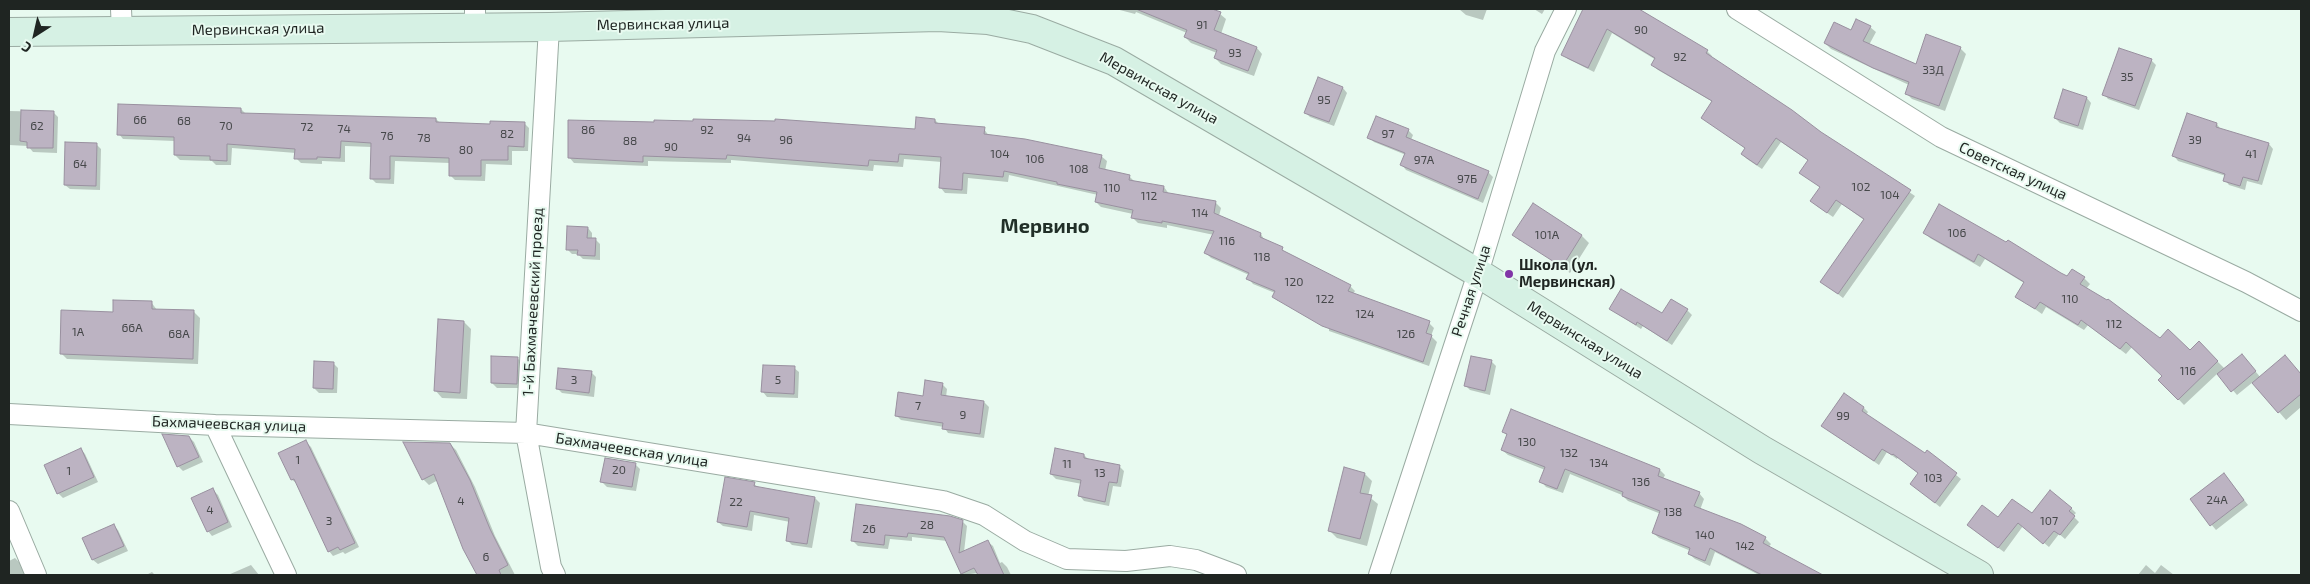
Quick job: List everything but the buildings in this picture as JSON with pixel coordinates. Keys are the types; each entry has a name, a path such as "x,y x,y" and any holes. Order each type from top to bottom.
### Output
{"street":[{"name":"Речная улица","path":"1379,575 1478,274 1545,52 1566,9"},
{"name":"Советская улица","path":"1737,9 1941,137 2246,282 2301,311"},
{"name":"Мервинская улица","path":"9,32 121,20 475,18 549,27 938,17 988,20 1032,29 1114,61 1478,274 1762,450 1980,575"},
{"name":"1-й Бахмачеевский проезд","path":"549,27 526,433 551,567 555,575"},
{"name":"Бахмачеевская улица","path":"9,414 216,425 526,433 943,501 984,515 1025,541 1067,559 1126,561 1170,556 1196,560 1236,575"},
{"path":"216,425 286,575"},
{"path":"9,511 36,575"}],"place":[{"name":"Школа (ул. Мервинская)","path":"1509,274"}],"district":[{"name":"Мервино","path":"1045,226"}]}
